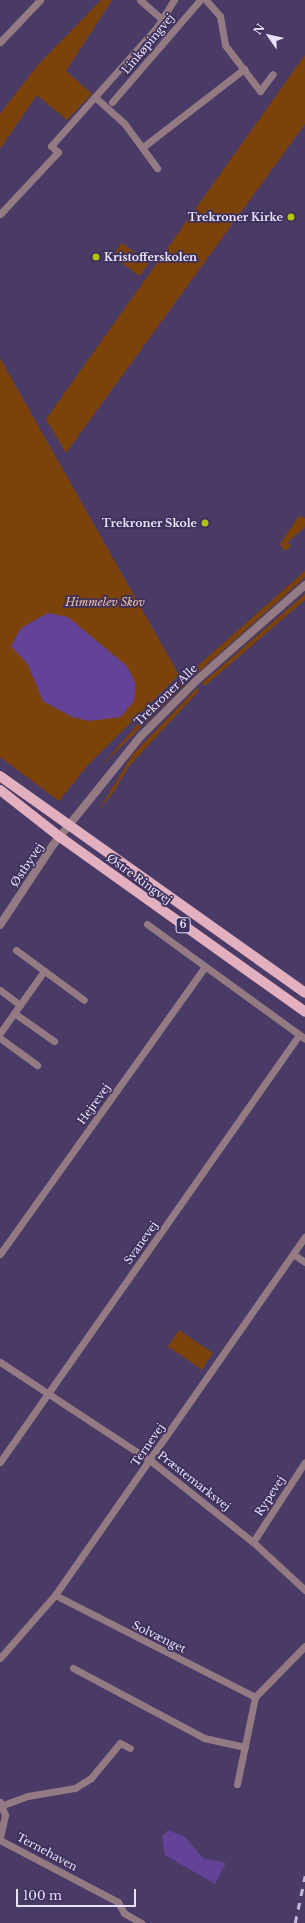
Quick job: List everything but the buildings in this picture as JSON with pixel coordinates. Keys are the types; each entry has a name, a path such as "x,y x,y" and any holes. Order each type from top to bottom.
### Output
{"main road":[{"name":"Østre Ringvej","path":"0,776 70,824 305,994"},
{"name":"Østre Ringvej","path":"0,790 60,837 305,1012"}],"street":[{"path":"0,42 40,0"},
{"name":"Linkøpingvej","path":"140,0 162,19"},
{"name":"Linkøpingvej","path":"0,214 58,152 51,146 96,98 162,19 174,0"},
{"name":"Linkøpingvej","path":"112,102 200,0"},
{"path":"210,1 220,16 225,45 260,91 273,74"},
{"path":"143,148 244,69"},
{"path":"96,98 124,122 157,168"},
{"name":"Trekroner Alle","path":"60,837 141,736 197,680 305,585"},
{"name":"Østbyvej","path":"0,925 60,837"},
{"path":"147,924 205,968 302,1037"},
{"path":"16,950 84,1000"},
{"name":"Hejrevej","path":"0,1254 205,968"},
{"path":"0,1033 44,971"},
{"path":"0,990 20,1005"},
{"path":"14,1013 54,1041"},
{"name":"Svanevej","path":"0,1462 302,1037"},
{"path":"0,1038 37,1065"},
{"name":"Ternevej","path":"0,1658 55,1595 151,1461 305,1236"},
{"path":"293,1254 305,1262"},
{"name":"Præstemarksvej","path":"0,1362 151,1461 253,1542 305,1590"},
{"name":"Rypevej","path":"253,1542 305,1462"},
{"name":"Solvænget","path":"55,1595 255,1696"},
{"path":"237,1784 255,1696 305,1646"},
{"path":"73,1668 204,1738 245,1747"},
{"name":"Ternehaven","path":"0,1837 5,1815 2,1804 28,1796 75,1788 92,1778 120,1743 130,1748"},
{"name":"Ternehaven","path":"0,1840 118,1902 124,1913 141,1923"}],"green space":[{"path":"101,0 112,0 66,71 92,94 67,120 37,95 0,149 0,114 37,66"},
{"path":"305,55 305,124 66,453 46,419"},
{"path":"122,243 149,263 140,276 112,256"},
{"name":"Himmelev Skov","path":"0,358 179,675 88,765 59,801 0,757"},
{"path":"299,516 305,518 305,527 288,542 291,547 284,551 280,544"},
{"path":"305,571 305,577 298,584 195,675 193,670"},
{"path":"305,594 305,600 206,685 201,684"},
{"path":"185,678 191,679 100,767 138,724"},
{"path":"198,687 198,692 130,765 113,793 98,811 133,754"},
{"path":"179,1330 213,1353 202,1370 168,1347"}],"shaded area":[{"path":"48,613 68,617 127,666 136,684 134,701 121,717 89,721 72,717 43,701 27,663 11,646 21,628"},
{"path":"168,1830 185,1837 203,1858 226,1863 215,1884 165,1855 162,1837"}],"railway":[{"path":"295,1923 305,1876"}],"place":[{"name":"Trekroner Kirke","path":"291,217"},
{"name":"Kristofferskolen","path":"96,257"},
{"name":"Trekroner Skole","path":"205,523"}]}
